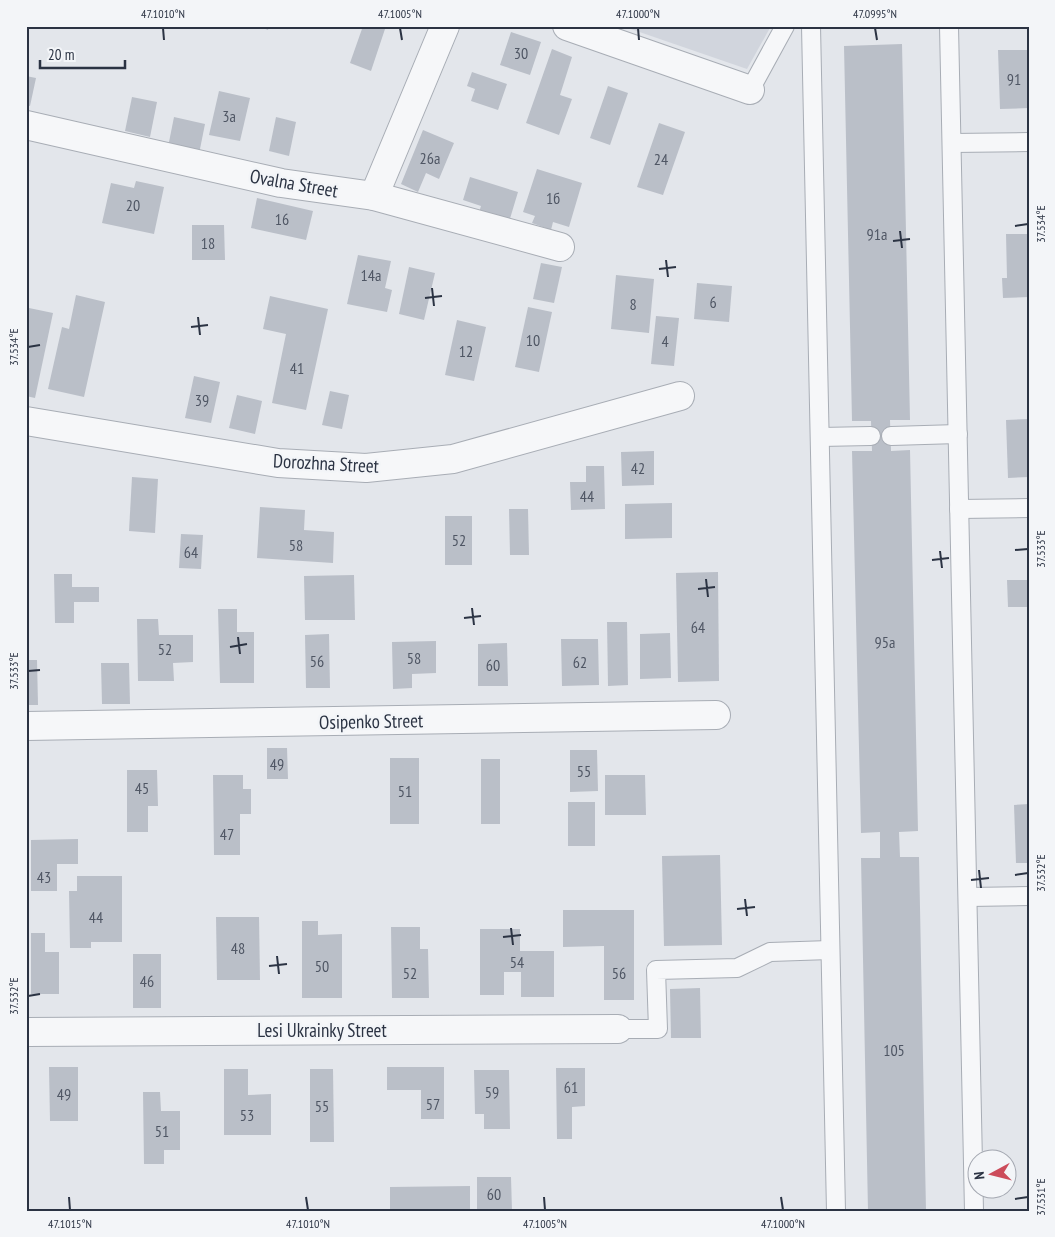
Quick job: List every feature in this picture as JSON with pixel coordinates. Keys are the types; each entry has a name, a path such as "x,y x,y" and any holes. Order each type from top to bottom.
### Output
{"street":[{"path":"374,196 445,26"},
{"path":"567,26 750,90"},
{"name":"Ovalna Street","path":"26,125 281,184 374,196 560,246"},
{"name":"Dorozhna Street","path":"26,421 278,462 366,468 453,459 680,396"},
{"name":"Osipenko Street","path":"26,726 716,715"},
{"name":"Lesi Ukrainky Street","path":"26,1032 618,1029"}],"lane":[{"path":"750,90 785,26"},
{"path":"811,26 836,1211"},
{"path":"949,26 974,1211"},
{"path":"952,143 1029,142"},
{"path":"891,436 958,434"},
{"path":"820,437 871,436"},
{"path":"959,509 1029,508"},
{"path":"968,897 1029,896"},
{"path":"618,1029 658,1029 656,970 737,968 770,952 830,950"}],"shaded area":[{"path":"622,26 771,26 747,69"}],"building":[{"path":"258,26 269,26 268,30"},
{"path":"363,26 386,26 371,71 350,63"},
{"path":"645,26 753,26 753,28 645,29"},
{"path":"511,32 541,42 530,75 500,65"},
{"path":"902,44 910,420 890,420 891,451 910,450 918,831 899,832 900,857 919,857 926,1211 868,1211 861,858 880,858 880,832 861,833 852,451 872,451 871,421 852,421 844,46"},
{"path":"552,49 572,57 560,95 572,99 559,135 526,123"},
{"path":"998,50 1029,50 1029,108 1000,109"},
{"path":"472,72 507,84 498,110 471,101 475,89 467,86"},
{"path":"26,76 36,78 30,106 26,105"},
{"path":"608,86 628,93 610,145 590,138"},
{"path":"219,91 250,98 240,141 209,135"},
{"path":"132,97 157,102 150,137 125,131"},
{"path":"174,117 205,124 199,154 168,147"},
{"path":"276,117 296,122 289,156 269,151"},
{"path":"659,123 685,132 663,195 637,187"},
{"path":"423,130 454,143 439,179 426,173 418,192 401,184"},
{"path":"537,169 582,183 569,227 553,222 551,230 532,223 535,216 523,212"},
{"path":"470,177 518,192 506,232 476,222 481,206 463,200"},
{"path":"136,181 164,187 154,234 102,223 111,183 134,188"},
{"path":"257,198 313,211 306,240 251,228"},
{"path":"192,225 224,225 225,260 192,260"},
{"path":"1006,234 1029,234 1029,297 1003,298 1002,278 1007,278"},
{"path":"358,255 391,261 385,288 392,290 387,312 347,304"},
{"path":"541,263 562,267 554,303 533,299"},
{"path":"409,267 435,273 424,320 399,314"},
{"path":"616,275 654,279 649,333 611,329"},
{"path":"697,283 732,286 729,322 694,319"},
{"path":"76,295 105,302 84,397 48,389 62,327 69,329"},
{"path":"270,296 328,309 306,410 272,403 286,334 263,329"},
{"path":"528,307 552,312 539,372 515,367"},
{"path":"29,308 53,313 35,398 26,396 26,323"},
{"path":"656,316 679,318 674,366 651,364"},
{"path":"457,320 486,327 474,381 445,375"},
{"path":"194,376 220,382 211,423 185,418"},
{"path":"330,391 349,395 342,429 322,425"},
{"path":"237,395 262,401 255,434 229,428"},
{"path":"1029,419 1029,477 1008,478 1006,420"},
{"path":"654,451 654,485 622,486 621,452"},
{"path":"586,466 604,466 605,509 571,510 570,482 586,482"},
{"path":"26,473 29,473 28,501 26,501"},
{"path":"132,477 158,479 155,533 129,531"},
{"path":"672,503 672,538 625,539 625,504"},
{"path":"260,507 305,510 304,530 334,532 333,563 257,558"},
{"path":"509,509 528,509 529,555 510,555"},
{"path":"445,516 472,516 472,565 445,565"},
{"path":"181,534 203,535 201,569 179,568"},
{"path":"718,572 719,681 678,682 676,573"},
{"path":"54,574 72,574 72,587 99,587 99,602 74,602 74,623 55,623"},
{"path":"354,575 355,620 305,620 304,576"},
{"path":"1007,580 1029,580 1029,607 1008,607"},
{"path":"218,609 237,609 237,632 254,632 254,683 220,683"},
{"path":"137,619 158,619 159,635 193,635 193,662 173,663 174,681 138,681"},
{"path":"607,622 627,622 628,685 608,686"},
{"path":"670,633 671,678 640,679 640,634"},
{"path":"329,634 330,688 306,688 305,635"},
{"path":"561,639 598,639 599,685 562,686"},
{"path":"436,641 436,673 412,674 412,688 393,689 392,642"},
{"path":"507,643 508,686 478,686 478,644"},
{"path":"26,660 37,660 38,705 26,705"},
{"path":"101,663 129,663 130,704 102,704"},
{"path":"267,748 287,748 288,779 267,779"},
{"path":"570,750 597,750 598,791 570,792"},
{"path":"390,758 419,758 419,824 390,824"},
{"path":"481,759 500,759 500,824 481,824"},
{"path":"127,770 157,770 158,806 148,806 148,832 127,832"},
{"path":"213,775 243,775 243,789 251,789 251,814 240,814 240,855 214,855"},
{"path":"605,775 645,775 646,815 605,815"},
{"path":"568,802 595,802 595,846 568,846"},
{"path":"1029,804 1029,863 1016,863 1014,805"},
{"path":"78,839 78,864 57,864 57,891 31,891 31,840"},
{"path":"720,855 722,945 664,946 662,856"},
{"path":"77,876 122,876 122,942 91,942 91,948 70,948 69,891 77,891"},
{"path":"563,910 634,910 634,1000 604,1000 604,946 563,947"},
{"path":"216,917 259,917 260,980 217,980"},
{"path":"302,921 318,921 318,935 342,934 342,998 302,998"},
{"path":"391,927 420,927 420,949 428,949 429,998 392,998"},
{"path":"480,929 520,929 520,951 554,951 554,997 521,997 521,972 504,972 504,995 480,995"},
{"path":"31,933 45,933 45,952 59,952 59,994 31,994"},
{"path":"133,954 161,954 161,1008 133,1008"},
{"path":"700,988 701,1038 671,1038 670,989"},
{"path":"49,1067 78,1067 78,1121 50,1121"},
{"path":"387,1067 444,1067 444,1119 421,1119 421,1090 387,1090"},
{"path":"556,1068 585,1068 585,1106 572,1107 572,1139 557,1139"},
{"path":"224,1069 248,1069 248,1095 271,1094 271,1135 224,1135"},
{"path":"310,1069 333,1069 334,1142 310,1142"},
{"path":"474,1070 509,1070 510,1129 484,1129 484,1114 475,1114"},
{"path":"143,1092 160,1092 161,1111 180,1111 180,1150 164,1150 164,1164 144,1164"},
{"path":"477,1177 511,1177 512,1211 477,1211"},
{"path":"470,1186 470,1211 390,1211 390,1187"}]}
